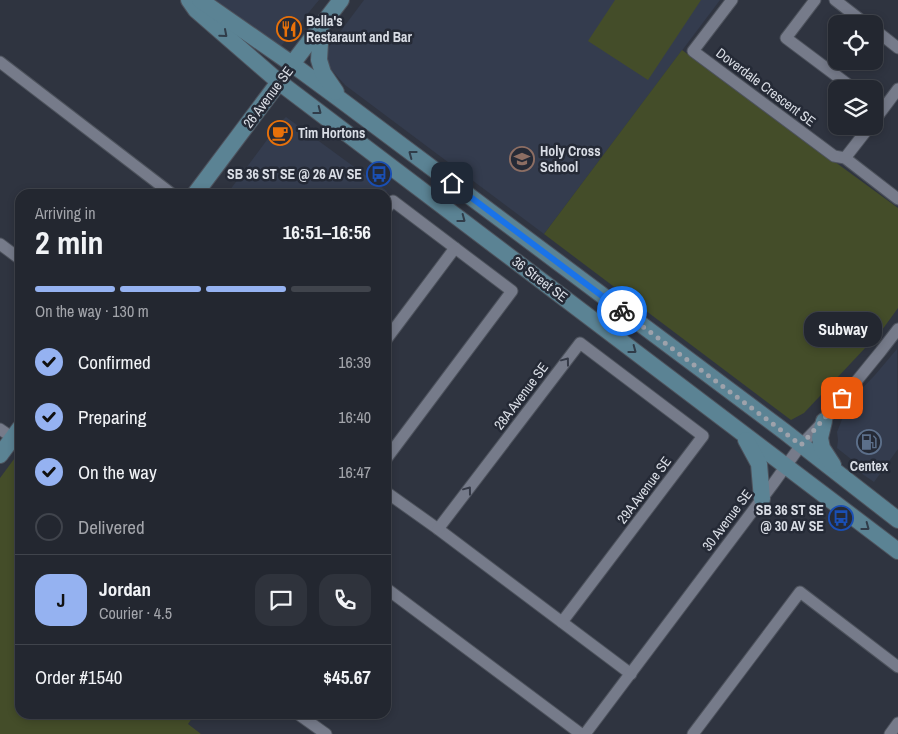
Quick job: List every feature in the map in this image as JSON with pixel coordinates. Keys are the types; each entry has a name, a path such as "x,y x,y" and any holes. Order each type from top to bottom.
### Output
{"main road":[{"name":"36 Street SE","path":"189,0 196,10 279,82 898,551"},
{"name":"36 Street SE","path":"200,0 341,100 898,520"},
{"name":"26 Avenue SE","path":"292,64 341,0"},
{"path":"321,26 319,60 323,73 341,100"},
{"name":"26 Avenue SE","path":"199,189 279,82"},
{"path":"824,421 820,438 822,448 838,473"},
{"path":"0,455 11,432"},
{"path":"742,433 759,464 762,499"}],"street":[{"name":"Doverdale Crescent SE","path":"732,0 693,52 834,156 845,158 898,199"},
{"path":"815,0 786,38 842,80"},
{"path":"835,0 854,15"},
{"path":"883,36 898,48"},
{"path":"0,62 165,189"},
{"name":"26 Avenue SE","path":"279,82 292,64"},
{"path":"883,102 898,89"},
{"path":"845,158 863,135"},
{"path":"391,206 455,248 512,291 391,452"},
{"path":"0,244 15,255"},
{"path":"391,333 455,248"},
{"name":"30 Avenue SE","path":"585,734 801,445 824,421 898,329"},
{"name":"28A Avenue SE","path":"438,529 580,343 642,390"},
{"name":"29A Avenue SE","path":"562,622 703,436 642,390"},
{"path":"391,496 631,674"},
{"path":"391,591 581,734"},
{"path":"693,734 800,592 898,667"},
{"path":"305,719 326,734"},
{"path":"890,734 898,723"}],"shaded area":[{"path":"212,0 319,0 281,46"},
{"name":"Holy Cross School","path":"364,0 720,0 544,234 345,85 329,67 326,56 328,48"},
{"path":"286,117 384,189 231,189"},
{"path":"897,349 898,449 874,482 861,473 861,467 837,448 837,432 849,402"}],"green space":[{"path":"615,0 701,0 648,80 588,41"},
{"path":"682,50 898,208 898,308 882,330 804,413 791,420 544,234"},
{"path":"15,458 15,719 192,719 188,724 201,734 0,734 0,478"}],"way so far":[{"path":"622,311 801,445 824,421 842,398"}],"place":[{"name":"Bella's Restaraunt and Bar","path":"289,29"},
{"name":"Tim Hortons","path":"280,133"},
{"name":"Holy Cross School","path":"522,159"},
{"name":"SB 36 ST SE @ 26 AV SE","path":"379,174"},
{"name":"Subway","path":"842,398"},
{"name":"Centex","path":"869,442"},
{"name":"SB 36 ST SE @ 30 AV SE","path":"841,518"}],"route":[{"path":"452,183 622,311"}]}
